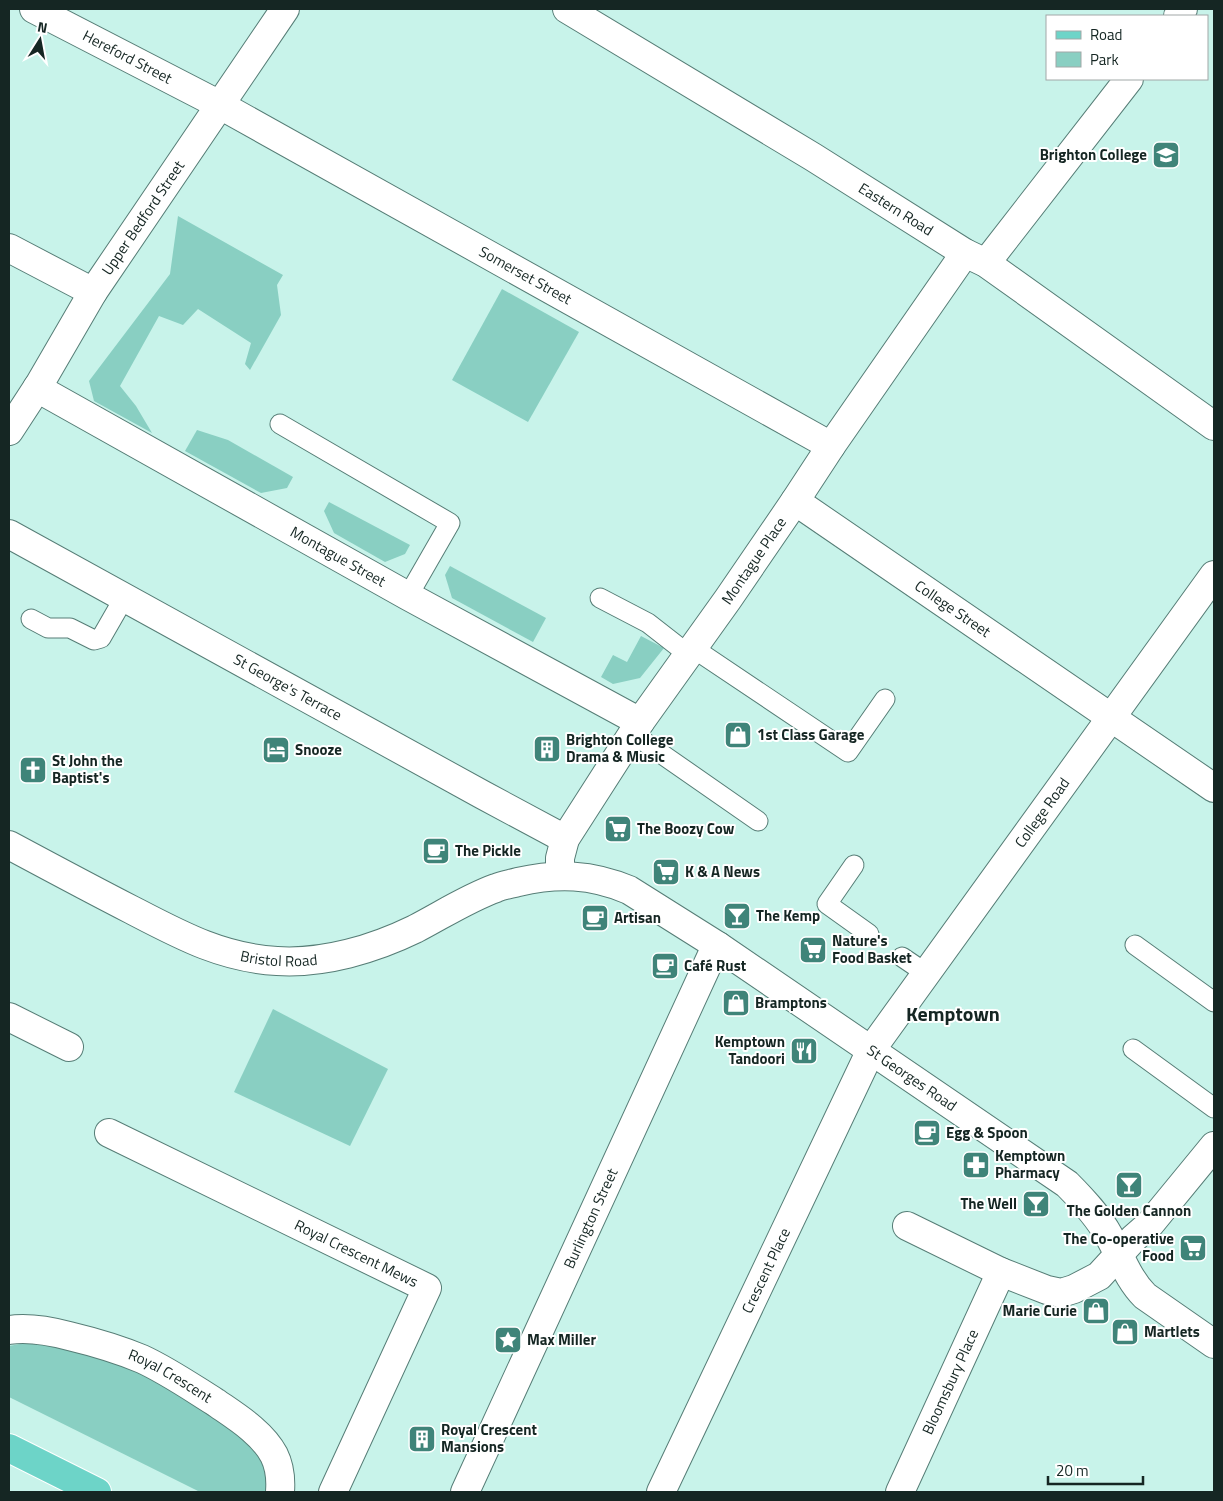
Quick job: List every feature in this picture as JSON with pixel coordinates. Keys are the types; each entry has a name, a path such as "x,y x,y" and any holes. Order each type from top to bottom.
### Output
{"main road":[{"path":"9,1448 97,1492"}],"street":[{"name":"Hereford Street","path":"34,9 220,105"},
{"name":"Upper Bedford Street","path":"9,432 93,292 285,9"},
{"name":"Eastern Road","path":"567,9 813,156 976,258 1214,426"},
{"name":"Montague Place","path":"560,876 560,858 565,839 637,728 795,501 831,446 976,258 1128,80"},
{"name":"Somerset Street","path":"220,105 831,446"},
{"path":"9,248 93,292"},
{"name":"Montague Street","path":"37,388 408,596 637,728"},
{"name":"College Street","path":"795,501 1214,788"},
{"name":"St George's Terrace","path":"9,534 483,796 565,839"},
{"name":"College Road","path":"871,1050 1214,575"},
{"name":"Bristol Road","path":"9,845 190,940 238,957 278,961 326,958 367,948 414,929 497,888 540,878 560,876"},
{"name":"St Georges Road","path":"560,876 581,876 629,890 718,946 1067,1184 1094,1213 1119,1255 1129,1277 1145,1296 1214,1344"},
{"name":"Burlington Street","path":"465,1492 711,957 718,946"},
{"path":"9,1017 69,1048"},
{"name":"Crescent Place","path":"661,1492 871,1050"},
{"name":"Royal Crescent Mews","path":"109,1133 427,1288 333,1492"},
{"path":"907,1226 1001,1272 1047,1290 1061,1293 1074,1289 1099,1276 1150,1224 1214,1146"},
{"name":"Bloomsbury Place","path":"900,1492 1001,1272"},
{"name":"Royal Crescent","path":"9,1330 22,1328 40,1330 103,1344 142,1359 186,1383 229,1412 266,1443 274,1456 280,1474 280,1492"}],"lane":[{"path":"280,424 342,462 450,523 408,596"},
{"path":"30,619 48,628 70,628 94,640 101,638 124,598"},
{"path":"600,598 648,623 848,752 885,699"},
{"path":"637,728 758,820"},
{"path":"854,864 827,904 869,934"},
{"path":"1135,945 1214,1002"},
{"path":"902,957 927,974"},
{"path":"1133,1049 1214,1108"}],"green space":[{"path":"178,216 283,275 277,285 281,315 250,370 245,364 251,343 198,309 183,325 159,316 120,386 136,406 152,433 94,401 89,381 170,274"},
{"path":"502,289 579,332 528,422 452,380"},
{"path":"197,430 228,440 293,477 287,488 261,493 185,451"},
{"path":"329,502 410,545 405,554 385,562 334,533 324,511"},
{"path":"450,566 546,618 533,642 452,598 445,575"},
{"path":"641,636 664,648 640,678 613,684 601,677 613,655 627,662"},
{"path":"273,1009 388,1069 350,1146 234,1092"},
{"path":"44,1344 112,1358 206,1405 263,1454 270,1492 200,1492 9,1397 9,1346"}],"place":[{"name":"Brighton College","path":"1166,155"},
{"name":"1st Class Garage","path":"738,735"},
{"name":"Brighton College Drama & Music","path":"547,749"},
{"name":"Snooze","path":"276,750"},
{"name":"St John the Baptist's","path":"33,770"},
{"name":"The Boozy Cow","path":"618,829"},
{"name":"The Pickle","path":"436,851"},
{"name":"K & A News","path":"666,872"},
{"name":"The Kemp","path":"737,916"},
{"name":"Artisan","path":"595,918"},
{"name":"Nature's Food Basket","path":"813,950"},
{"name":"Café Rust","path":"665,966"},
{"name":"Bramptons","path":"736,1003"},
{"name":"Kemptown Tandoori","path":"804,1051"},
{"name":"Egg & Spoon","path":"927,1133"},
{"name":"Kemptown Pharmacy","path":"976,1165"},
{"name":"The Golden Cannon","path":"1129,1185"},
{"name":"The Well","path":"1036,1204"},
{"name":"The Co-operative Food","path":"1193,1248"},
{"name":"Marie Curie","path":"1096,1311"},
{"name":"Martlets","path":"1125,1332"},
{"name":"Max Miller","path":"508,1340"},
{"name":"Royal Crescent Mansions","path":"422,1439"}],"district":[{"name":"Kemptown","path":"953,1014"}]}
